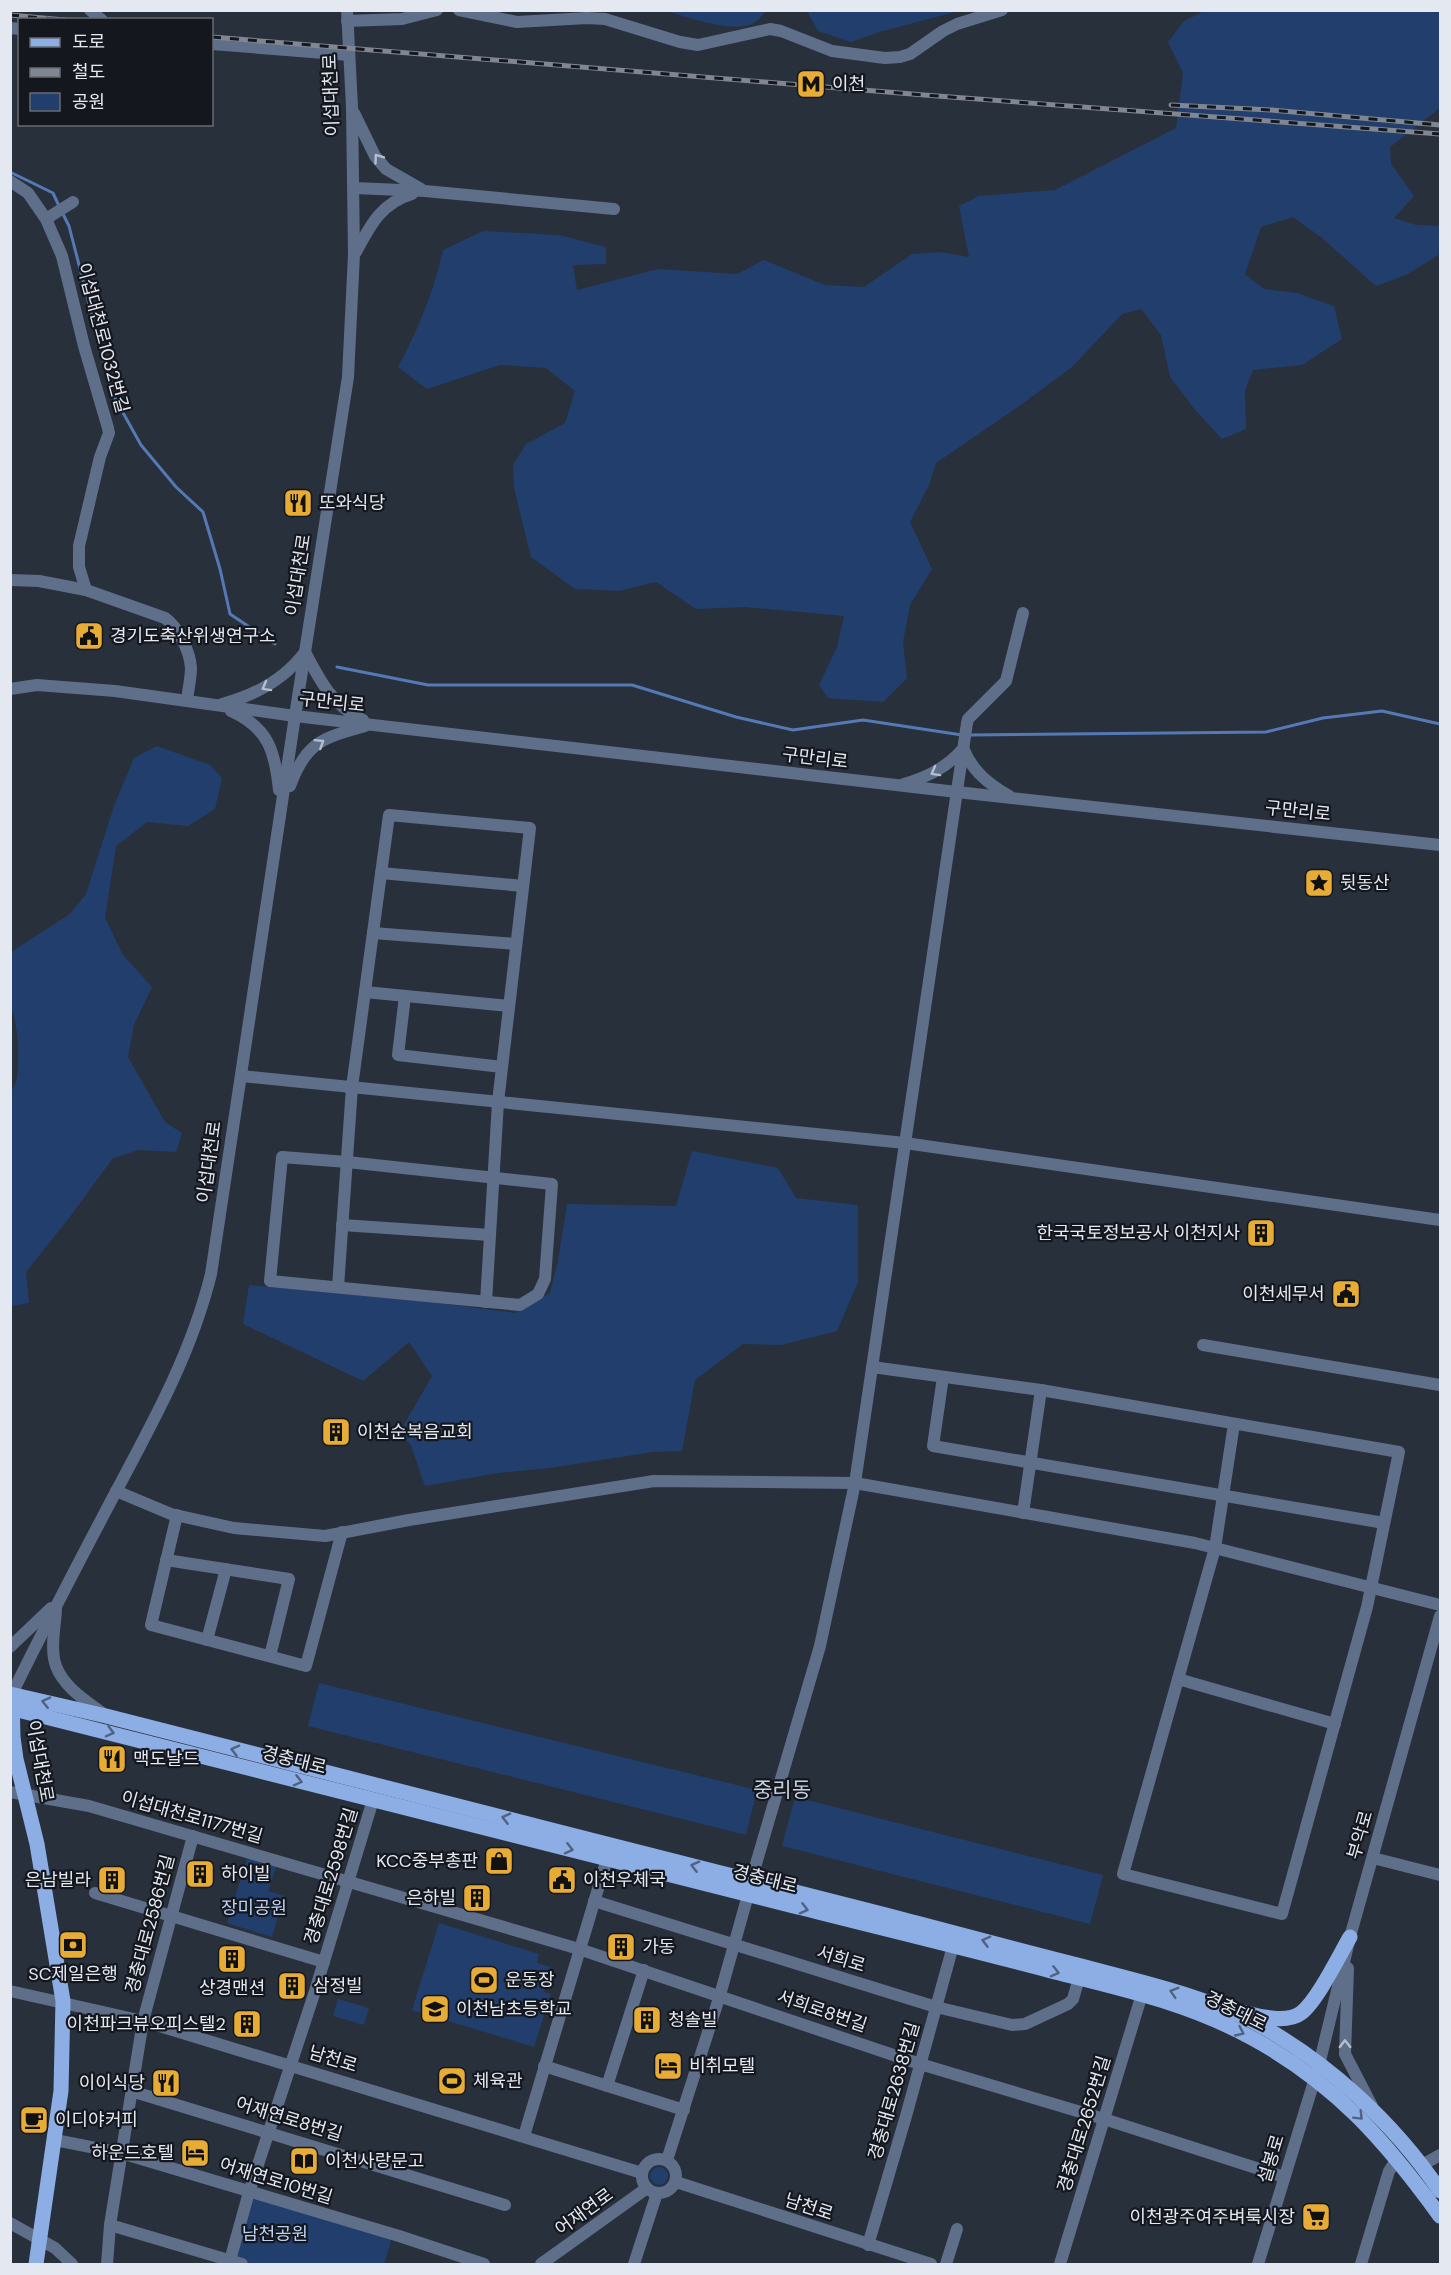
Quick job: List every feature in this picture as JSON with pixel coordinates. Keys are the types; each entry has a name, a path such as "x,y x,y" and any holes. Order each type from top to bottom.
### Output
{"main road":[{"name":"경충대로","path":"11,1701 106,1716 749,1888 953,1946 1142,1994 1200,2014 1252,2037 1318,2071 1397,2158 1440,2216"},
{"name":"경충대로","path":"11,1701 373,1800 606,1859 749,1888 1146,1983 1221,2007 1256,2024 1377,2115 1422,2165 1440,2191"},
{"name":"이섭대천로","path":"11,1701 17,1793 37,1844 63,2001 61,2091 36,2265"},
{"path":"1221,2007 1260,2017 1285,2018 1300,2014 1310,2004 1350,1937"}],"street":[{"name":"이섭대천로","path":"11,1701 56,1603 177,1375 203,1309 218,1236 348,377 354,254 354,188 347,16 402,20 437,10"},
{"path":"459,10 524,22 605,19 680,42 698,45 770,29 832,51 885,58 910,54 957,24 1002,10"},
{"path":"213,44 349,55"},
{"path":"351,107 375,156 386,169 425,191"},
{"name":"이섭대천로1032번길","path":"10,181 28,193 46,219 62,256 84,346 109,433 100,457 79,546 79,567 86,590"},
{"path":"354,188 425,191 614,209"},
{"path":"354,254 380,211 399,198 425,191"},
{"path":"49,217 73,202"},
{"path":"10,580 39,581 86,590 172,622 190,662 187,701"},
{"path":"668,2160 720,1995 820,1646 855,1483 967,723 968,719 1006,681 1023,613"},
{"path":"216,705 244,698 265,688 281,678 305,652 335,702 348,713 372,724"},
{"name":"구만리로","path":"10,688 37,685 71,686 295,716 1015,799 1440,845"},
{"path":"216,705 243,716 259,730 268,742 276,762 281,810"},
{"path":"281,810 298,764 309,750 340,733 372,724"},
{"path":"900,786 939,770 953,761 963,749"},
{"path":"963,749 969,762 991,786 1015,799"},
{"path":"338,1287 352,1087 389,815 530,828 498,1102 486,1302"},
{"path":"381,873 523,886"},
{"path":"373,933 516,944"},
{"path":"365,992 509,1006"},
{"path":"405,996 398,1055 502,1067"},
{"path":"242,1076 905,1143 1440,1220"},
{"path":"282,1157 494,1177 552,1184 545,1279 538,1294 520,1305 270,1281 282,1157"},
{"path":"342,1225 490,1235"},
{"path":"1203,1345 1440,1385"},
{"path":"872,1367 1041,1390 1399,1452 1367,1607 1282,1914 1123,1874 1215,1548 1234,1424"},
{"path":"943,1377 933,1446 1384,1523"},
{"path":"1023,1513 1041,1390"},
{"path":"116,1491 177,1515 234,1528 325,1536 409,1520 654,1481 855,1483 1215,1548 1440,1605"},
{"path":"177,1515 151,1625 306,1666 342,1533"},
{"path":"166,1560 289,1579 270,1656"},
{"path":"207,1640 226,1569"},
{"path":"10,1647 56,1603"},
{"path":"56,1603 54,1654 56,1666 64,1680 76,1693 106,1716"},
{"name":"부악로","path":"1318,2071 1350,1937 1372,1858 1436,1656 1440,1616"},
{"path":"1178,1679 1335,1724"},
{"name":"이섭대천로1177번길","path":"17,1793 89,1806 348,1880"},
{"name":"경충대로2598번길","path":"234,2263 249,2192 324,1962 373,1800"},
{"name":"경충대로2586번길","path":"107,2265 110,2225 142,2021 193,1836"},
{"path":"1372,1858 1440,1875"},
{"path":"524,2136 606,1859"},
{"name":"서희로8번길","path":"348,1880 579,1949 920,2064 1104,2119 1284,2177"},
{"name":"경충대로2598번길","path":"95,1893 324,1962"},
{"name":"서희로","path":"594,1901 936,2007"},
{"path":"1350,1937 1345,2054 1377,2115"},
{"name":"경충대로2638번길","path":"868,2246 953,1946"},
{"path":"607,2086 644,1970"},
{"path":"936,2007 1020,2025 1068,2004 1079,1978"},
{"name":"남천로","path":"10,1991 63,2001 142,2021 642,2173"},
{"name":"경충대로2652번길","path":"1060,2265 1142,1994"},
{"path":"544,2066 684,2110"},
{"name":"설봉로","path":"1258,2265 1318,2071"},
{"name":"어재연로8번길","path":"131,2091 505,2205"},
{"name":"어재연로10번길","path":"55,2140 121,2153 399,2236 484,2265"},
{"path":"1422,2165 1440,2155"},
{"path":"658,2158 668,2160 676,2170 675,2182 668,2191 652,2191 642,2179 647,2163 658,2158"},
{"path":"1360,2265 1389,2171 1397,2158"},
{"name":"남천로","path":"675,2182 931,2265"},
{"path":"634,2265 652,2191"},
{"name":"어재연로","path":"541,2265 652,2191"},
{"path":"10,2223 39,2237 55,2248 72,2265"},
{"path":"110,2225 234,2263"},
{"path":"946,2265 957,2229"}],"green space":[{"path":"766,10 752,24 733,27 666,11"},
{"path":"1206,10 1440,11 1440,108 1390,147 1391,164 1414,196 1394,218 1416,225 1440,226 1440,254 1406,275 1376,286 1322,238 1293,217 1261,227 1245,274 1264,289 1297,293 1334,306 1342,339 1302,365 1253,370 1245,390 1246,429 1222,439 1196,411 1170,377 1161,335 1141,309 1122,314 1072,367 936,463 929,485 910,522 932,569 910,605 903,642 907,678 883,702 828,698 819,685 837,647 844,616 744,607 696,609 656,582 619,591 575,589 531,557 514,488 513,465 526,444 565,423 575,391 546,368 500,365 427,389 398,367 425,310 443,250 483,231 559,235 606,247 606,264 573,265 577,290 658,269 737,274 764,260 825,285 864,287 912,254 939,252 969,257 959,206 979,196 1055,190 1176,128 1183,73 1168,42 1184,21"},
{"path":"807,11 959,11 879,32 851,42 818,31"},
{"path":"157,746 210,765 222,778 215,809 188,826 147,822 116,846 105,918 123,955 152,987 134,1025 128,1057 165,1122 182,1133 176,1152 139,1150 113,1158 26,1272 29,1303 11,1306 10,1094 16,1080 18,1041 11,1007 11,952 70,914 86,894 114,806 134,758"},
{"path":"692,1151 778,1168 796,1198 858,1205 858,1282 837,1331 781,1345 743,1344 695,1380 682,1451 653,1452 550,1468 498,1473 425,1486 410,1443 402,1438 403,1426 432,1376 409,1342 363,1381 243,1324 249,1285 432,1302 515,1313 550,1293 558,1261 567,1204 676,1206"},
{"path":"319,1683 757,1790 746,1835 308,1726"},
{"path":"795,1797 1103,1875 1090,1924 782,1846"},
{"name":"장미공원","path":"247,1858 276,1867 268,1891 284,1896 272,1937 227,1923"},
{"name":"운동장","path":"439,1923 539,1954 537,1963 551,1967 544,1992 551,1994 534,2047 412,2010"},
{"path":"338,1999 369,2008 364,2025 333,2016"},
{"path":"659,2167 665,2170 668,2176 665,2182 659,2185 653,2182 650,2176 653,2170"},
{"name":"남천공원","path":"253,2197 392,2238 384,2264 254,2264 234,2259"}],"waterway":[{"path":"10,172 53,193 59,206"},
{"path":"62,212 69,226 112,393 141,445 176,487 203,512 220,569 230,614 275,644"},
{"path":"337,667 428,685 632,685 736,717 793,730 863,720 962,735"},
{"path":"969,735 1266,732 1323,718 1382,711 1440,724"}],"railway":[{"path":"10,15 43,18"},
{"path":"213,37 1440,134"},
{"path":"1171,105 1271,110 1440,125"}],"place":[{"name":"이천","path":"811,84"},
{"name":"또와식당","path":"298,503"},
{"name":"경기도축산위생연구소","path":"89,636"},
{"name":"뒷동산","path":"1319,883"},
{"name":"한국국토정보공사 이천지사","path":"1261,1233"},
{"name":"이천세무서","path":"1346,1294"},
{"name":"이천순복음교회","path":"336,1432"},
{"name":"맥도날드","path":"112,1759"},
{"name":"KCC중부총판","path":"499,1861"},
{"name":"하이빌","path":"200,1874"},
{"name":"은남빌라","path":"112,1880"},
{"name":"이천우체국","path":"562,1880"},
{"name":"은하빌","path":"477,1898"},
{"name":"SC제일은행","path":"73,1945"},
{"name":"가동","path":"621,1947"},
{"name":"상경맨션","path":"232,1959"},
{"name":"운동장","path":"484,1980"},
{"name":"삼정빌","path":"292,1986"},
{"name":"이천남초등학교","path":"435,2009"},
{"name":"청솔빌","path":"647,2020"},
{"name":"이천파크뷰오피스텔2","path":"247,2024"},
{"name":"비취모텔","path":"668,2066"},
{"name":"체육관","path":"452,2081"},
{"name":"이이식당","path":"166,2083"},
{"name":"이디야커피","path":"34,2120"},
{"name":"하운드호텔","path":"195,2153"},
{"name":"이천사랑문고","path":"304,2161"},
{"name":"이천광주여주벼룩시장","path":"1316,2217"}],"district":[{"name":"중리동","path":"782,1790"}]}
